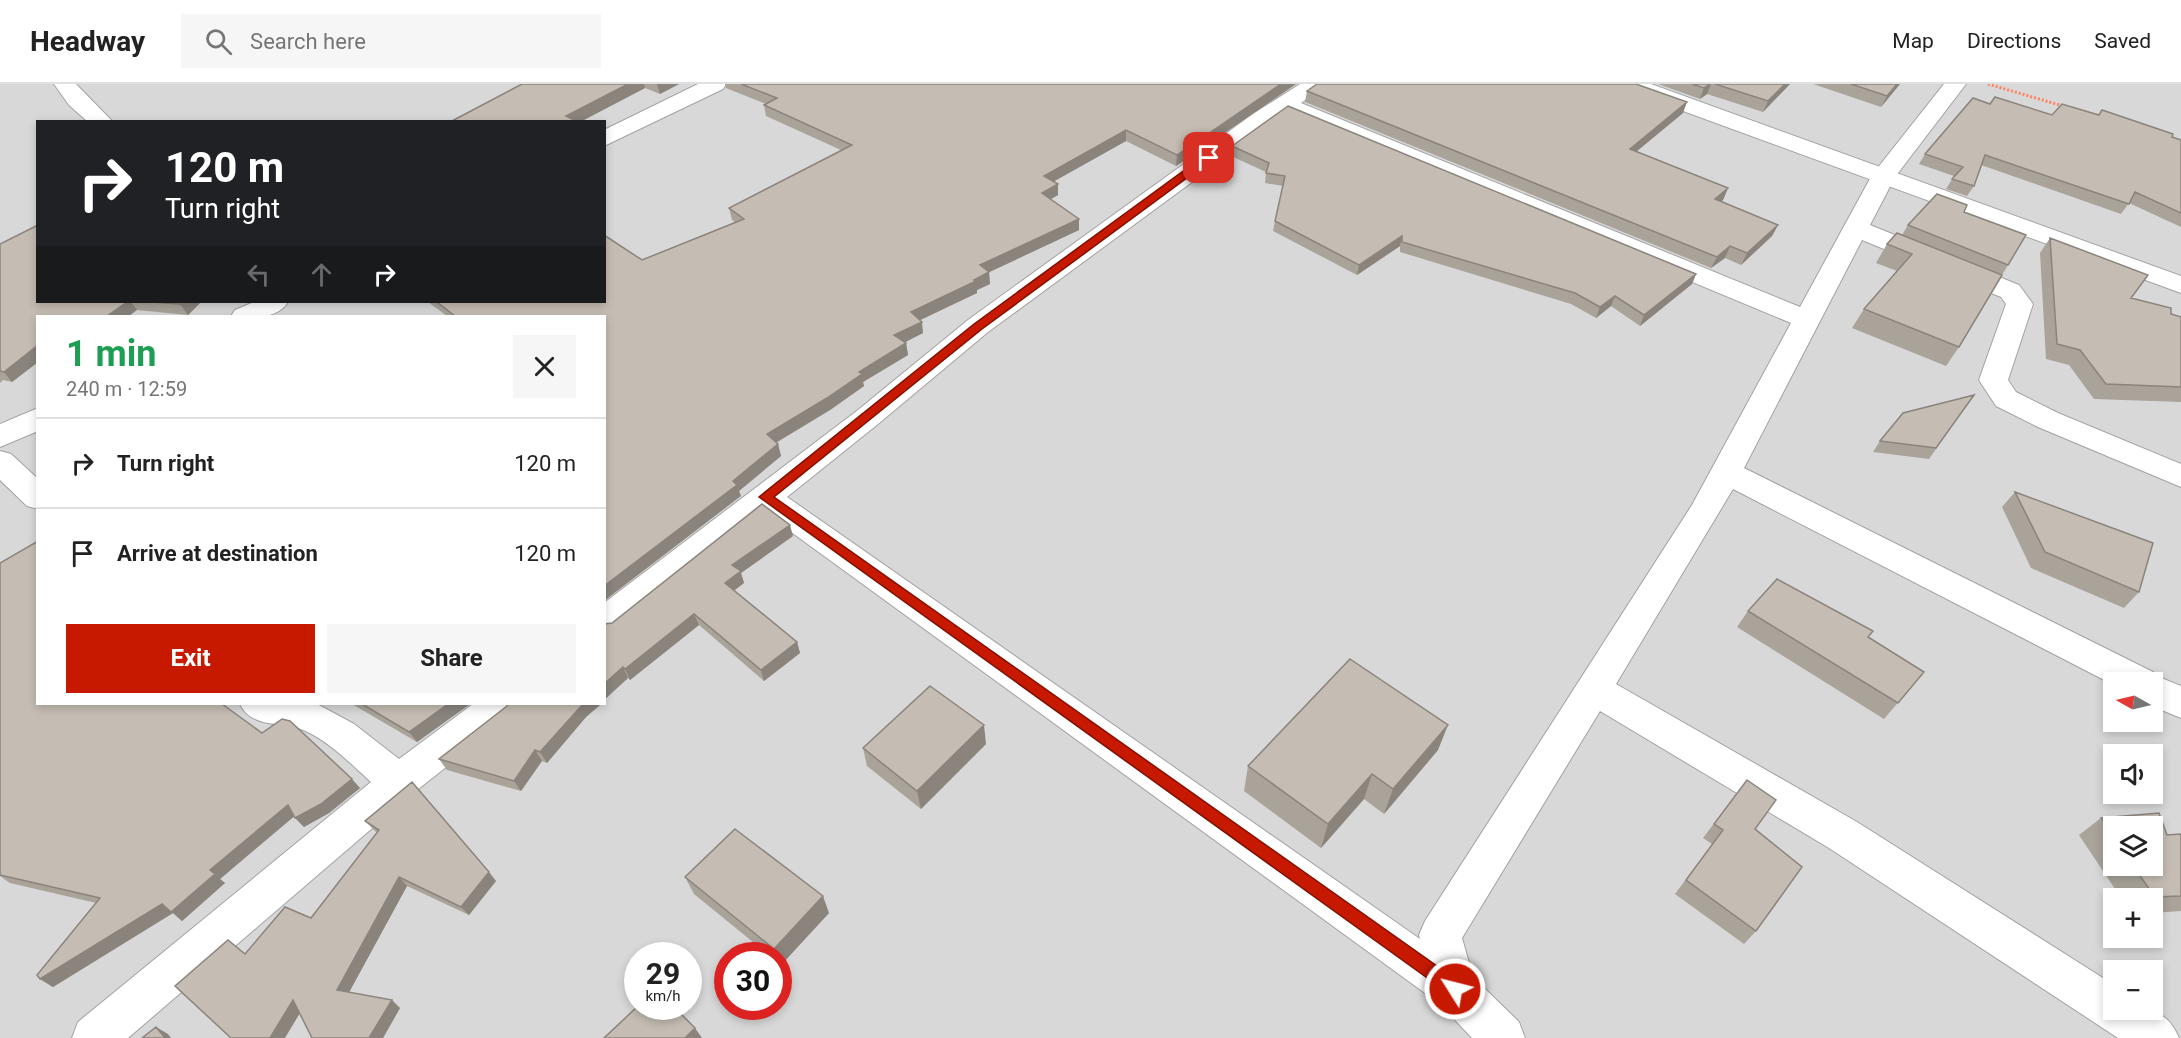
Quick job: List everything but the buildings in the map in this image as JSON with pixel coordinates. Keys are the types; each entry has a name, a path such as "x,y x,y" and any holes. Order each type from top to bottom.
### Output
{"street":[{"path":"65,84 77,100 100,120"},
{"path":"606,138 715,84"},
{"path":"606,619 765,497 978,326 1284,104 1315,84"},
{"path":"1631,84 2181,285"},
{"path":"1455,989 1440,936 1706,511 1884,175 1955,84"},
{"path":"1284,104 1807,320"},
{"path":"1856,228 2010,291 2020,304 1993,380 2006,399 2048,420 2181,476"},
{"path":"247,315 274,303"},
{"path":"0,437 36,419"},
{"path":"0,462 36,496"},
{"path":"1726,472 2120,672"},
{"path":"765,497 1455,989 1503,1038"},
{"path":"1594,689 1843,835 2157,1038"},
{"path":"2163,694 2181,703"},
{"path":"260,705 303,714 334,730 398,782"},
{"path":"94,1038 398,782 498,705"}],"path":[{"path":"1988,84 2067,106"}],"shaded area":[{"path":"0,84 2181,84 2181,1038 0,1038"}],"route":[{"path":"1209,158 978,326 868,417 765,497 1455,989"}]}
